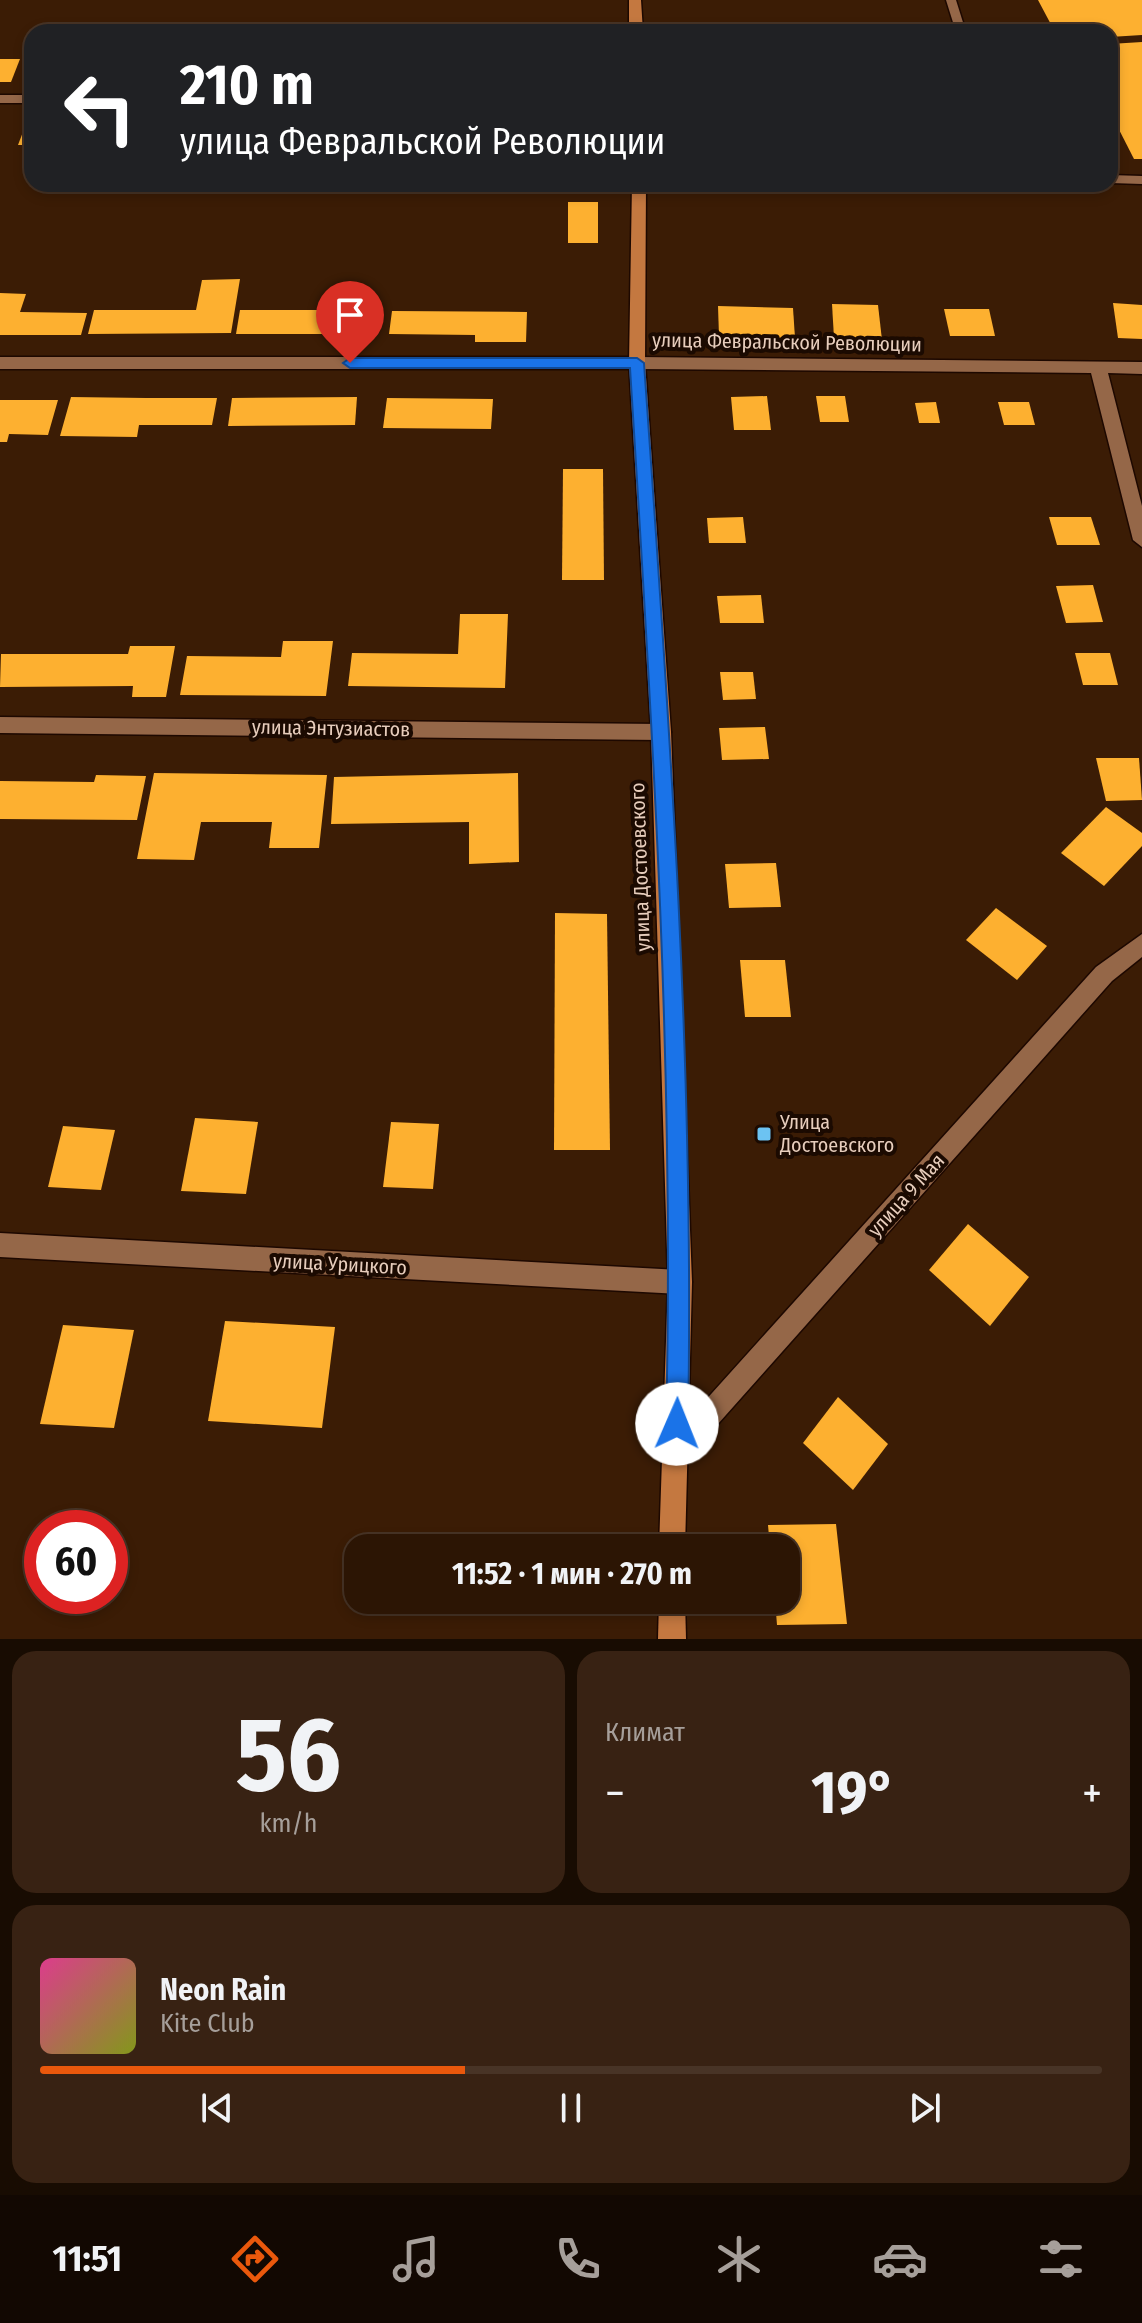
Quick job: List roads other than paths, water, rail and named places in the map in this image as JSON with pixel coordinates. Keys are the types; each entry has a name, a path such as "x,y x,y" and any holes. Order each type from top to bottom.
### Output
{"main road":[{"path":"635,0 636,24"},
{"name":"улица Достоевского","path":"639,192 637,363 661,732 680,1282 673,1534"},
{"path":"672,1614 672,1639"}],"street":[{"path":"0,99 24,99"},
{"name":"улица Февральской Революции","path":"0,363 637,363 1142,368"},
{"path":"1098,367 1142,540"},
{"name":"улица Энтузиастов","path":"0,725 661,732"},
{"name":"улица 9 Мая","path":"676,1452 1104,974 1142,944"},
{"name":"улица Урицкого","path":"0,1245 680,1282"}],"lane":[{"path":"951,0 958,24"},
{"path":"1118,179 1142,180"}],"place":[{"name":"Улица Достоевского","path":"764,1134"}]}
